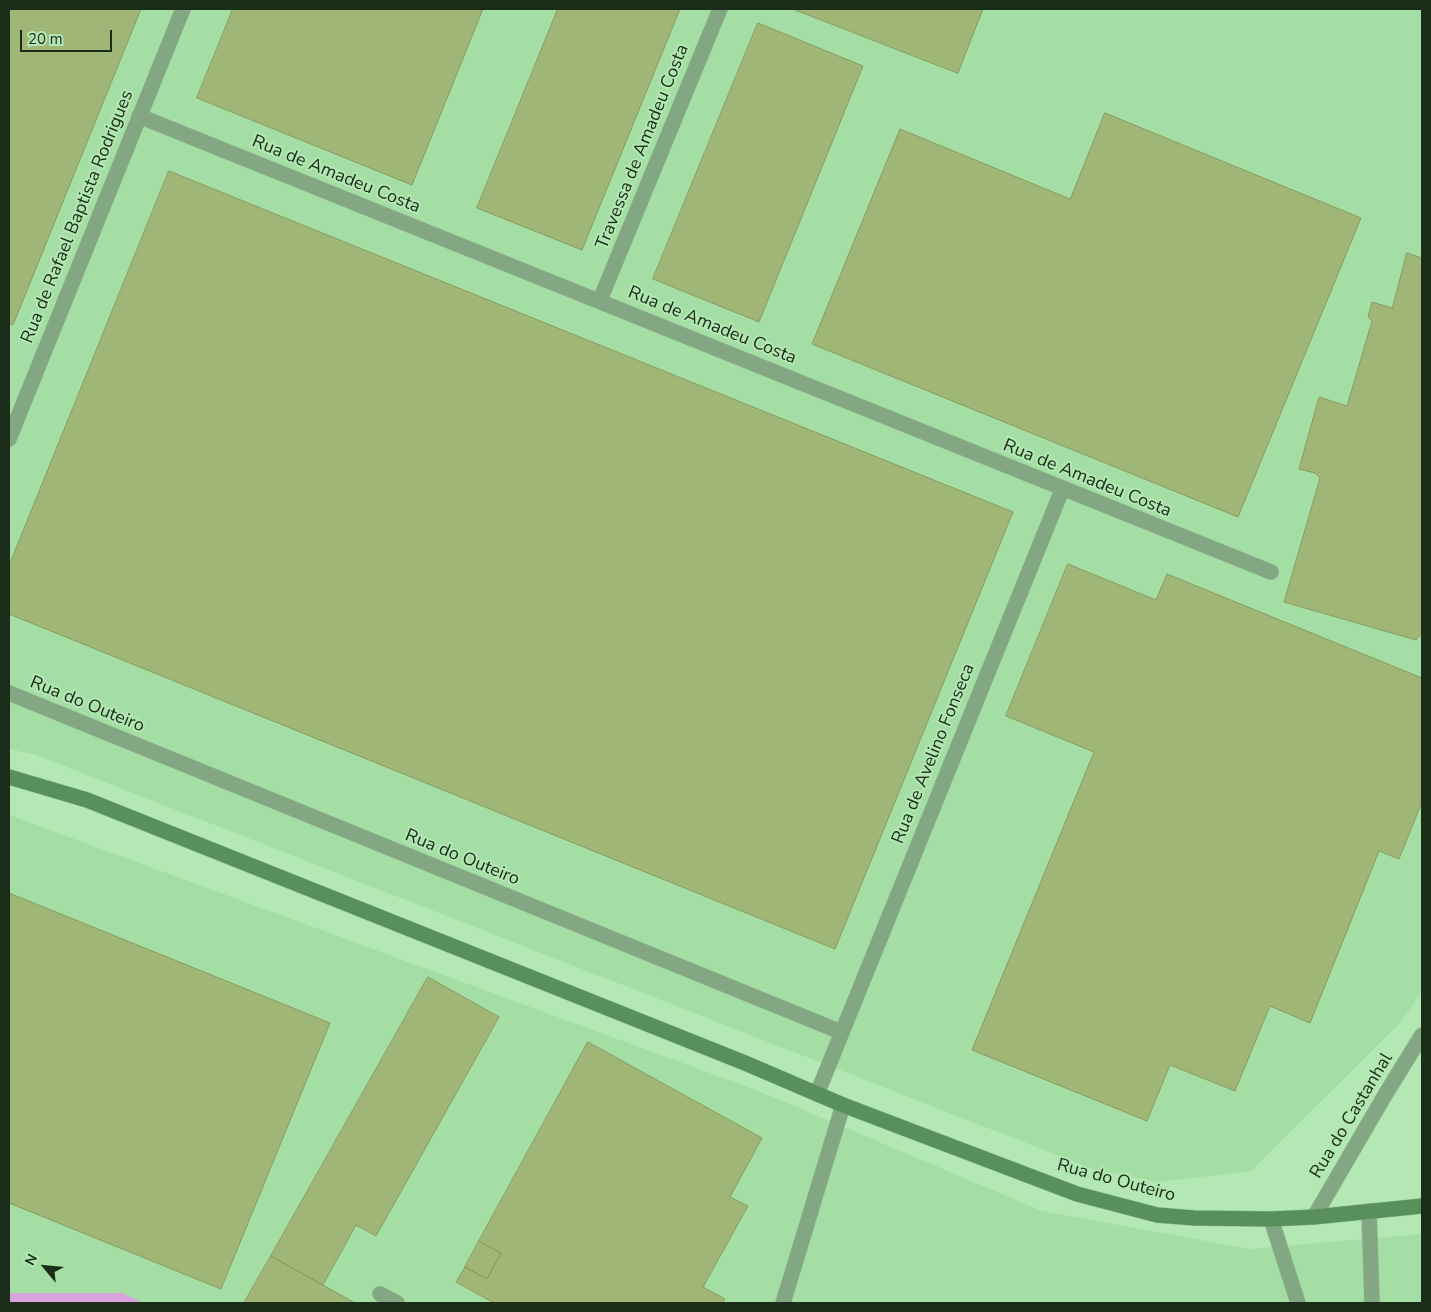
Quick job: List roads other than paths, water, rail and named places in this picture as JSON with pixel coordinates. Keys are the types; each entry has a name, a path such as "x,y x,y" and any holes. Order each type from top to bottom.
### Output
{"street":[{"name":"Rua de Rafael Baptista Rodrigues","path":"9,439 183,9"},
{"name":"Travessa de Amadeu Costa","path":"600,300 720,9"},
{"name":"Rua de Amadeu Costa","path":"139,116 600,300 1062,490 1271,572"},
{"name":"Rua de Avelino Fonseca","path":"841,1032 1062,490"},
{"name":"Rua do Outeiro","path":"9,693 841,1032"},
{"name":"Rua do Outeiro","path":"9,777 96,804 735,1059 843,1105 1086,1196 1157,1215 1194,1218 1271,1219 1314,1217 1422,1206"},
{"path":"817,1094 841,1032"},
{"name":"Rua do Castanhal","path":"1314,1217 1385,1095 1422,1036"},
{"path":"783,1303 843,1105"},
{"path":"1369,1211 1372,1303"},
{"path":"1271,1219 1298,1303"},
{"path":"380,1294 397,1303"}]}
